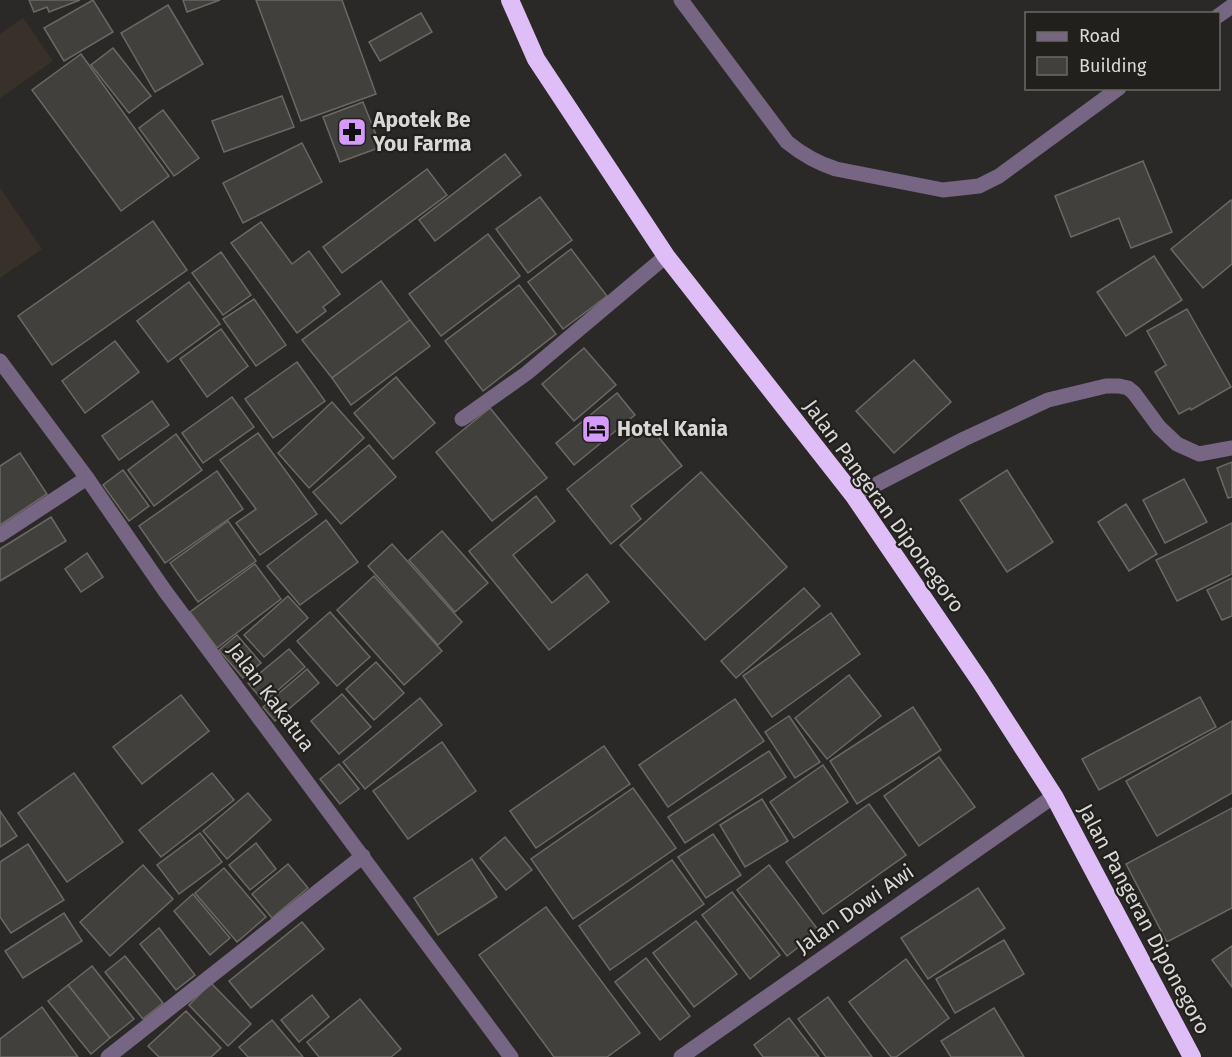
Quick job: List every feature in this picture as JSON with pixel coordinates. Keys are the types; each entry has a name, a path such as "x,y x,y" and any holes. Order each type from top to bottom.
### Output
{"highway":[{"name":"Jalan Pangeran Diponegoro","path":"510,0 536,59 666,256 855,496 980,681 1054,796 1192,1057"}],"street":[{"path":"681,0 787,142 819,164 836,169 943,189 979,186 999,176 1116,90"},
{"path":"462,419 527,373 666,256"},
{"name":"Jalan Kakatua","path":"0,361 87,478 165,591 511,1057"},
{"path":"855,496 964,439 1048,400 1106,386 1128,388 1177,444 1199,454 1232,448"},
{"path":"0,535 87,478"},
{"name":"Jalan Dowi Awi","path":"681,1057 1054,796"},
{"path":"108,1057 363,856"}],"shaded area":[{"path":"23,18 53,61 0,98 0,34"},
{"path":"0,188 42,249 0,278"}],"building":[{"path":"29,0 80,0 49,12 47,7 34,12"},
{"path":"93,0 113,32 64,61 44,28"},
{"path":"183,0 220,0 187,12"},
{"path":"256,0 342,0 376,94 301,121"},
{"path":"168,5 203,64 155,92 121,33"},
{"path":"421,13 432,32 380,61 369,42"},
{"path":"113,48 151,96 129,113 91,65"},
{"path":"81,54 169,176 121,211 32,90"},
{"path":"282,96 294,127 224,152 212,121"},
{"name":"Apotek Be You Farma","path":"363,102 381,147 340,162 323,117"},
{"path":"163,110 199,158 174,176 139,128"},
{"path":"302,143 322,182 243,223 223,183"},
{"path":"505,154 521,175 435,241 419,220"},
{"path":"1143,161 1172,232 1131,248 1119,218 1071,237 1055,196"},
{"path":"427,169 447,195 342,273 323,247"},
{"path":"540,197 572,240 528,273 496,229"},
{"path":"1231,200 1232,264 1203,288 1171,249"},
{"path":"153,221 187,270 52,365 18,316"},
{"path":"261,222 292,264 309,251 340,294 323,307 326,311 297,333 231,243"},
{"path":"488,234 520,276 441,336 409,294"},
{"path":"571,249 607,296 563,329 528,282"},
{"path":"221,252 251,295 223,315 192,273"},
{"path":"1154,256 1182,300 1126,336 1097,292"},
{"path":"381,281 410,320 332,378 302,340"},
{"path":"189,282 220,324 168,362 137,321"},
{"path":"519,285 556,334 483,391 445,341"},
{"path":"254,299 286,345 256,366 223,319"},
{"path":"1187,309 1231,387 1191,410 1190,408 1179,414 1155,372 1166,365 1147,331"},
{"path":"410,320 430,346 351,405 332,378"},
{"path":"221,329 248,366 207,397 180,359"},
{"path":"115,341 139,372 85,413 62,381"},
{"path":"584,348 616,385 574,421 542,384"},
{"path":"914,360 951,402 894,453 856,411"},
{"path":"297,362 325,401 273,438 245,399"},
{"path":"396,377 435,423 393,459 354,413"},
{"name":"Hotel Kania","path":"617,393 635,415 574,465 556,443"},
{"path":"232,397 254,427 203,463 182,433"},
{"path":"152,401 169,425 119,460 102,436"},
{"path":"332,402 364,438 309,488 278,453"},
{"path":"490,408 547,478 492,521 436,452"},
{"path":"648,424 682,466 631,506 641,519 611,544 567,489"},
{"path":"258,433 317,514 260,555 236,523 256,509 220,460"},
{"path":"176,434 202,470 154,506 128,470"},
{"path":"369,445 396,477 341,524 313,492"},
{"path":"20,453 47,494 0,525 0,466"},
{"path":"1232,462 1232,497 1228,498 1217,468"},
{"path":"123,470 149,506 129,521 103,485"},
{"path":"1007,470 1053,542 1007,572 960,500"},
{"path":"217,471 243,509 165,563 139,526"},
{"path":"701,472 787,567 705,640 620,545"},
{"path":"1184,479 1207,522 1165,543 1143,500"},
{"path":"536,496 555,521 513,555 552,603 587,574 609,602 549,650 469,551"},
{"path":"1126,504 1157,554 1129,571 1098,522"},
{"path":"51,517 66,541 0,581 0,549"},
{"path":"326,520 358,562 300,605 267,566"},
{"path":"228,521 256,561 198,602 170,563"},
{"path":"1232,523 1232,574 1177,601 1156,560"},
{"path":"442,531 488,583 455,612 409,560"},
{"path":"392,544 462,622 438,645 368,566"},
{"path":"87,553 103,577 81,592 65,569"},
{"path":"255,564 281,599 217,648 190,612"},
{"path":"374,576 442,651 404,685 337,610"},
{"path":"1232,578 1232,616 1222,620 1207,590"},
{"path":"804,588 820,606 736,678 721,661"},
{"path":"288,596 308,618 264,657 244,635"},
{"path":"330,612 370,657 337,686 297,641"},
{"path":"831,613 860,654 772,717 743,676"},
{"path":"237,635 261,663 243,678 219,650"},
{"path":"289,649 305,667 264,702 248,683"},
{"path":"376,662 404,693 374,720 346,689"},
{"path":"307,669 319,683 275,721 263,707"},
{"path":"849,675 881,716 827,759 795,718"},
{"path":"342,694 371,727 339,754 311,721"},
{"path":"181,695 209,731 142,784 113,747"},
{"path":"1200,697 1216,727 1099,790 1082,759"},
{"path":"420,698 442,725 365,789 343,762"},
{"path":"735,699 764,741 668,807 639,765"},
{"path":"913,707 941,750 857,804 830,761"},
{"path":"789,716 820,762 795,778 765,732"},
{"path":"1232,721 1232,793 1157,836 1126,781"},
{"path":"442,742 476,791 408,839 373,791"},
{"path":"604,746 630,784 536,848 510,811"},
{"path":"769,751 786,777 685,843 668,817"},
{"path":"939,757 975,807 919,846 884,796"},
{"path":"339,764 359,789 340,804 320,779"},
{"path":"823,765 848,802 794,838 770,802"},
{"path":"74,773 123,842 67,882 18,813"},
{"path":"212,773 234,800 161,857 139,830"},
{"path":"633,788 676,848 573,919 531,859"},
{"path":"248,793 271,820 227,859 203,831"},
{"path":"762,799 788,841 745,867 720,825"},
{"path":"869,804 906,855 823,914 786,862"},
{"path":"1232,808 1232,908 1167,942 1126,864"},
{"path":"0,811 17,836 0,847"},
{"path":"200,833 222,862 179,894 157,865"},
{"path":"713,834 741,875 706,898 678,857"},
{"path":"505,837 532,870 506,890 480,858"},
{"path":"256,843 276,869 250,890 229,865"},
{"path":"28,844 64,900 11,933 0,917 0,862"},
{"path":"472,859 497,897 438,935 414,898"},
{"path":"672,860 704,904 610,970 579,926"},
{"path":"288,864 308,888 272,918 252,894"},
{"path":"143,865 173,899 110,956 80,922"},
{"path":"769,865 819,931 787,956 737,890"},
{"path":"224,868 266,917 237,942 195,893"},
{"path":"978,888 1005,928 928,979 901,938"},
{"path":"732,892 780,955 750,979 702,915"},
{"path":"193,894 230,938 210,955 174,911"},
{"path":"546,907 640,1033 607,1057 554,1057 479,955"},
{"path":"64,913 82,941 23,978 5,951"},
{"path":"696,921 737,974 694,1007 653,953"},
{"path":"302,922 324,949 251,1008 229,981"},
{"path":"159,928 195,975 176,990 140,944"},
{"path":"1004,940 1024,974 955,1013 936,979"},
{"path":"1232,946 1232,987 1212,960"},
{"path":"125,956 163,1003 143,1019 105,972"},
{"path":"646,958 690,1016 660,1040 615,982"},
{"path":"906,959 949,1018 896,1057 891,1057 849,1002"},
{"path":"92,966 134,1019 110,1038 68,985"},
{"path":"211,983 251,1024 228,1046 189,1005"},
{"path":"68,985 110,1038 91,1054 48,1001"},
{"path":"312,995 329,1017 299,1042 281,1020"},
{"path":"828,997 872,1057 826,1057 798,1019"},
{"path":"360,999 401,1049 391,1057 319,1057 307,1042"},
{"path":"42,1007 78,1057 0,1057 0,1039"},
{"path":"994,1008 1024,1057 951,1057 941,1041"},
{"path":"186,1011 221,1048 211,1057 159,1057 148,1046"},
{"path":"789,1018 819,1057 763,1057 754,1045"},
{"path":"272,1020 303,1057 248,1057 239,1047"}],"place":[{"name":"Apotek Be You Farma","path":"352,132"},
{"name":"Hotel Kania","path":"596,429"}]}
